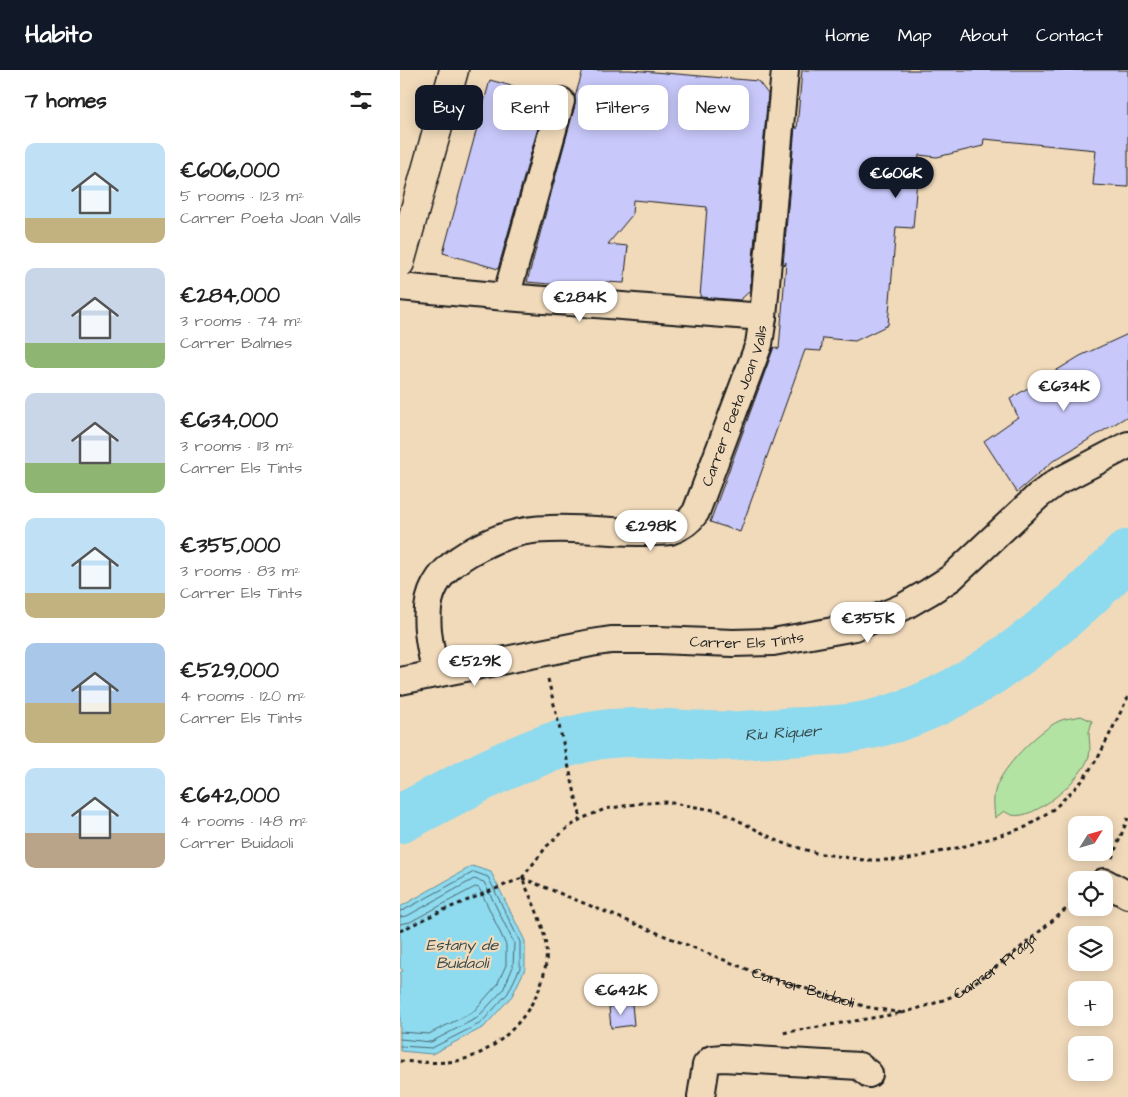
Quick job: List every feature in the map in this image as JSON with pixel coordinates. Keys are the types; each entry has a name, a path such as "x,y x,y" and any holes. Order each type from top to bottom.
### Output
{"main road":[{"path":"400,263 454,70"}],"street":[{"name":"Carrer Poeta Joan Valls","path":"436,674 428,638 429,602 432,589 441,575 460,558 489,542 518,532 593,528 663,532 680,527 689,521 696,512 759,344 785,70"},
{"path":"506,297 553,130"},
{"path":"400,287 763,317"},
{"name":"Carrer Els Tints","path":"400,681 611,640 773,642 855,627 903,607 936,588 951,578 1038,496 1057,482 1128,445"},
{"path":"1113,887 1128,895"},
{"path":"701,1097 706,1065 712,1059 723,1058 859,1066 869,1074"}],"path":[{"path":"542,652 582,819"},
{"path":"400,931 438,912 522,878 547,846 565,830 582,819 604,809 618,806 666,802 720,811 780,842 816,853 864,860 905,860 1004,835 1026,826 1055,808 1082,781 1098,756 1128,697"},
{"path":"1105,871 1128,818"},
{"path":"400,1061 442,1062 467,1059 483,1052 504,1036 520,1020 542,982 546,948 541,919 522,878"},
{"name":"Carrer Buidaoli","path":"522,878 764,976 867,1007 902,1013"},
{"name":"Carrer Fraga","path":"902,1013 959,993 984,976 1068,908"},
{"name":"Carrer Buidaoli","path":"779,1033 902,1013"}],"green space":[{"path":"1081,716 1092,721 1089,732 1089,756 1078,775 1045,805 1022,815 1012,815 1004,811 995,818 995,791 998,782 1012,762 1050,726 1061,720"}],"water":[{"name":"Estany de Buidaoli","path":"472,866 491,872 525,941 525,969 512,996 484,1027 432,1054 400,1051 400,973 403,971 400,967 400,907"}],"building":[{"path":"583,70 631,70 758,81 768,94 750,291 740,300 700,297 707,207 633,200 632,215 608,244 628,246 624,283 605,282 604,289 527,282 575,105 578,87 578,130 668,130 668,85 579,85"},
{"path":"802,70 1128,70 1128,187 1093,185 1096,150 984,139 983,146 937,157 919,155 913,228 896,227 888,325 855,341 823,338 821,351 805,350 740,532 710,522 774,347 779,349 786,262 783,265 795,126 797,129"},
{"path":"490,80 508,85 493,85 493,130 537,130 498,269 443,253 476,130 483,130 483,106"},
{"path":"1128,334 1128,416 1053,461 1017,492 984,441 1018,417 1010,399 1080,356"},
{"path":"632,1004 634,1025 611,1028 609,1007"}],"waterway":[{"name":"Riu Riquer","path":"400,819 468,783 515,761 588,737 624,733 732,736 835,730 877,723 912,712 947,696 1013,655 1074,606 1128,554"}]}
